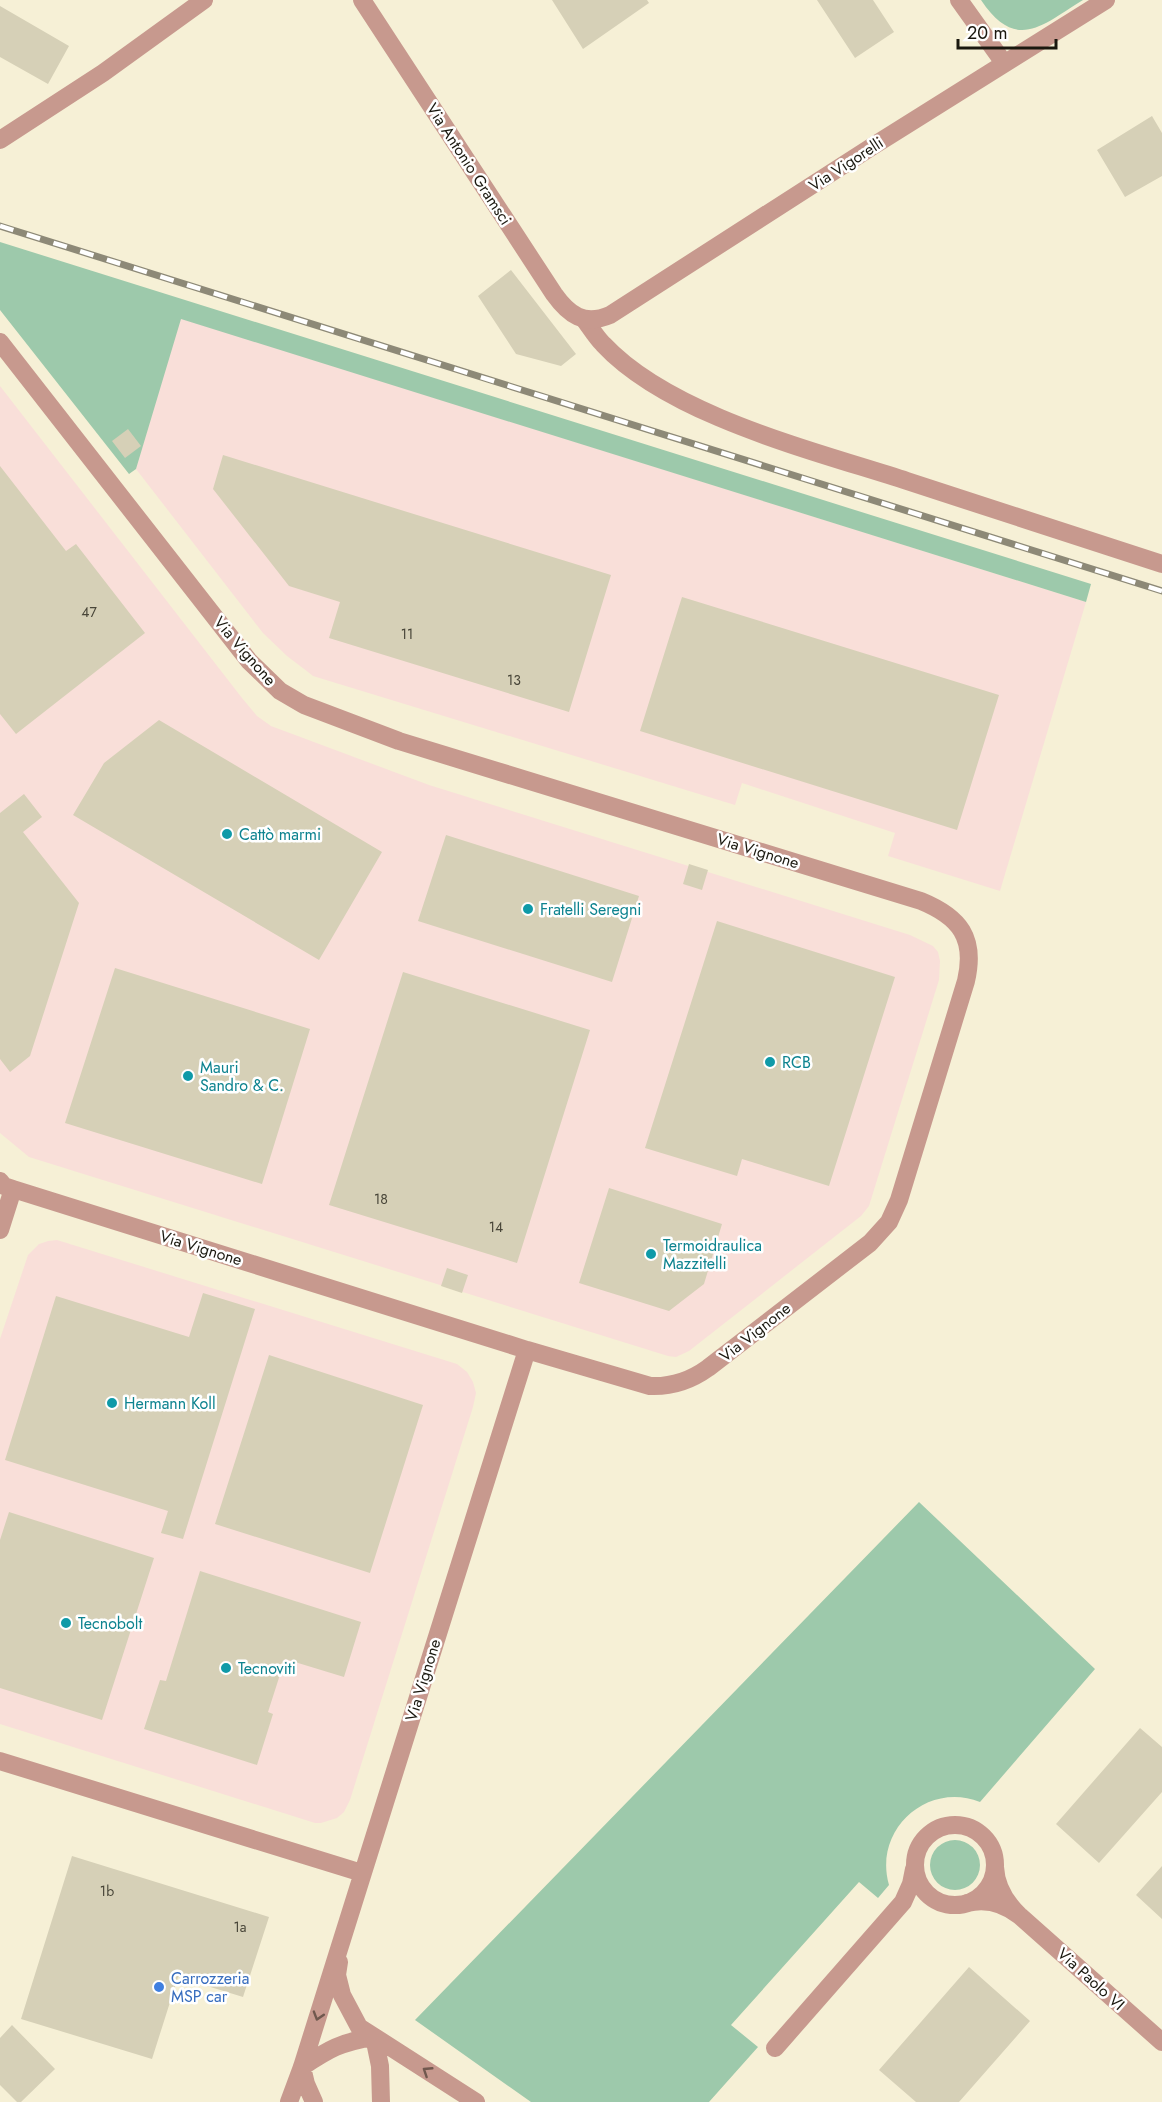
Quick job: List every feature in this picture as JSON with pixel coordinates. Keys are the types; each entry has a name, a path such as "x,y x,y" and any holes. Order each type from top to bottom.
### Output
{"street":[{"path":"0,140 103,73 204,0"},
{"name":"Via Antonio Gramsci","path":"362,0 554,294 571,312 584,319 602,344 626,365 676,398 778,439 1162,564"},
{"path":"959,0 1004,63"},
{"name":"Via Vigorelli","path":"584,319 592,320 610,315 1106,0"},
{"name":"Via Vignone","path":"0,342 249,661 268,681 293,699 399,741 921,901 947,913 958,923 965,936 969,959 966,981 899,1200 889,1222 879,1234 708,1368 696,1377 681,1383 650,1386 526,1350 6,1185 0,1230"},
{"name":"Via Vignone","path":"289,2102 302,2067 526,1350"},
{"path":"0,1761 362,1873"},
{"name":"Via Paolo VI","path":"897,1910 909,1891 917,1851 924,1839 934,1830 954,1825 972,1829 983,1836 991,1846 1000,1890 1020,1916"},
{"path":"915,1864 919,1884 928,1895 939,1902"},
{"path":"966,1904 978,1898 987,1889 993,1878 995,1865"},
{"name":"Via Paolo VI","path":"775,2048 897,1910 908,1900 918,1898 946,1904 966,1904 978,1901 996,1903 1012,1910 1162,2042"},
{"name":"Via Vignone","path":"347,1920 337,1975 342,1995 359,2026 476,2102"},
{"path":"314,2102 302,2067 332,2048 351,2040 374,2037 380,2066 381,2102"}],"shaded area":[{"path":"180,318 1086,602 1000,891 888,856 895,833 742,783 735,805 313,676 263,633 136,469"},
{"path":"0,386 242,698 257,716 271,726 429,785 910,935 933,946 938,952 940,961 939,980 869,1206 861,1216 689,1351 676,1357 29,1157 0,1133"},
{"path":"57,1240 457,1364 467,1372 473,1382 476,1393 473,1407 350,1800 344,1812 337,1818 315,1823 0,1724 0,1339 28,1255 39,1244"}],"green space":[{"path":"981,0 1083,0 1041,25 1018,30 1006,26"},
{"path":"0,242 1091,584 1086,602 181,319 136,469 129,474 0,310"},
{"path":"919,1502 1095,1669 980,1802 960,1797 941,1798 909,1815 897,1829 889,1846 886,1865 889,1885 878,1898 859,1882 731,2025 758,2047 709,2102 531,2102 415,2020"},
{"path":"950,1840 960,1840 973,1847 980,1860 980,1870 973,1883 960,1890 950,1890 941,1886 934,1879 930,1870 930,1860 934,1851 941,1844"}],"building":[{"path":"552,0 647,0 649,3 583,49"},
{"path":"817,0 873,0 894,32 855,58"},
{"path":"0,6 69,46 48,84 0,57"},
{"path":"1152,116 1162,133 1162,176 1125,197 1097,150"},
{"path":"511,270 576,354 561,366 516,354 478,296"},
{"path":"128,429 141,446 125,458 112,441"},
{"path":"223,455 611,575 569,712 329,638 340,602 289,586 213,489"},
{"path":"0,466 66,551 76,544 145,633 16,734 0,714"},
{"path":"682,597 999,695 957,830 640,731"},
{"name":"Cattò marmi","path":"159,720 382,852 319,960 73,815 104,763"},
{"path":"24,794 42,817 23,832 79,903 30,1056 10,1072 0,1059 0,813"},
{"name":"Fratelli Seregni","path":"446,835 639,896 612,982 418,921"},
{"path":"689,864 708,870 702,890 683,884"},
{"name":"RCB","path":"717,921 895,977 829,1186 742,1159 737,1176 645,1148"},
{"name":"Mauri Sandro & C.","path":"115,968 310,1029 262,1184 65,1123"},
{"path":"403,972 590,1030 517,1263 329,1205"},
{"name":"Termoidraulica Mazzitelli","path":"609,1188 722,1224 704,1284 669,1311 579,1283"},
{"path":"447,1268 468,1275 462,1293 441,1286"},
{"name":"Hermann Koll","path":"203,1293 255,1309 183,1539 161,1533 168,1511 5,1460 56,1296 189,1337"},
{"path":"269,1355 423,1405 370,1573 215,1524"},
{"name":"Tecnobolt","path":"9,1512 154,1558 102,1720 0,1688 0,1540"},
{"name":"Tecnoviti","path":"200,1571 361,1622 344,1677 285,1659 268,1712 273,1714 257,1765 144,1729 160,1680 166,1681"},
{"path":"1140,1728 1162,1747 1162,1792 1099,1863 1056,1824"},
{"path":"72,1856 269,1917 243,1997 178,1977 152,2059 21,2019"},
{"path":"1162,1866 1162,1919 1136,1895"},
{"path":"969,1967 1030,2021 959,2102 916,2102 879,2070"},
{"path":"12,2025 55,2069 21,2102 17,2102 0,2085 0,2038"}],"railway":[{"path":"0,226 1162,591"}],"place":[{"name":"Cattò marmi","path":"227,834"},
{"name":"Fratelli Seregni","path":"528,909"},
{"name":"RCB","path":"770,1062"},
{"name":"Mauri Sandro & C.","path":"188,1076"},
{"name":"Termoidraulica Mazzitelli","path":"651,1254"},
{"name":"Hermann Koll","path":"112,1403"},
{"name":"Tecnobolt","path":"66,1623"},
{"name":"Tecnoviti","path":"226,1668"},
{"name":"Carrozzeria MSP car","path":"159,1987"}]}
